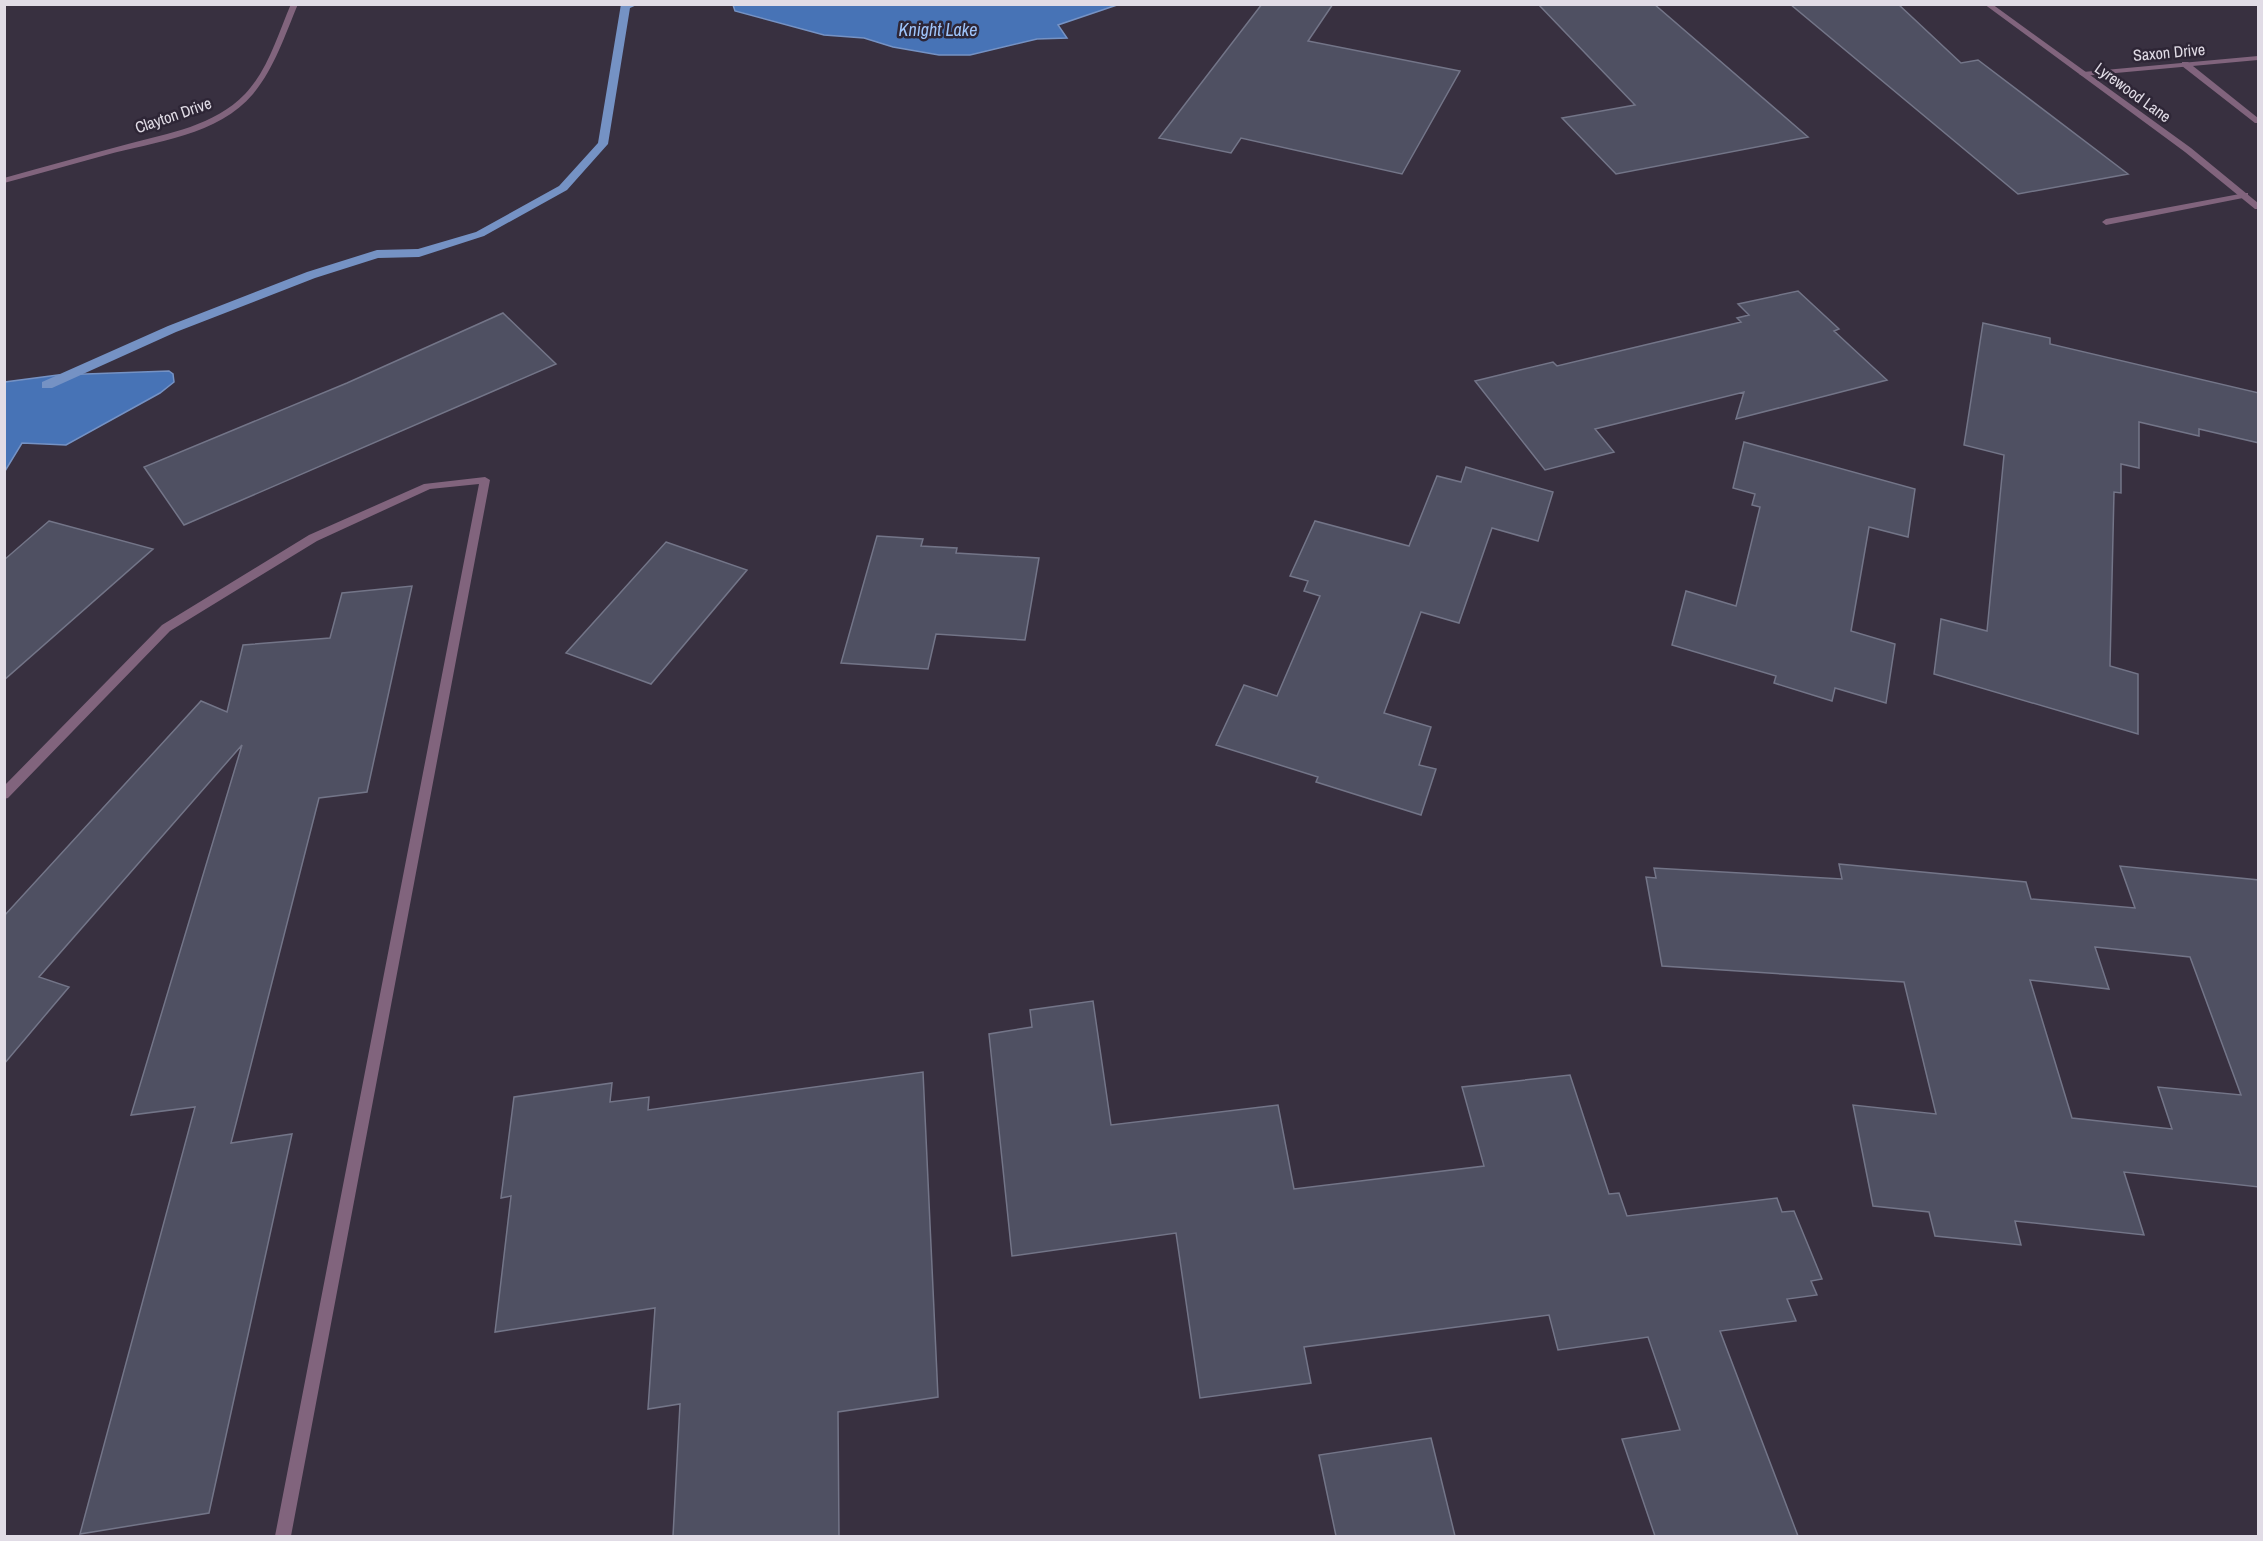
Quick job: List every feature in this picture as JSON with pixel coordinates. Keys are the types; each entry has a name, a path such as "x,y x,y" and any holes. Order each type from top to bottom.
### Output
{"street":[{"name":"Clayton Drive","path":"4,181 173,133 208,122 231,110 248,96 260,79 295,4"},
{"name":"Lyrewood Lane","path":"1987,4 2259,207"},
{"name":"Saxon Drive","path":"2083,74 2259,58"},
{"path":"2185,64 2259,121"},
{"path":"2106,222 2245,195"},
{"path":"4,794 166,628 313,538 428,486 485,480 283,1536"}],"water":[{"name":"Knight Lake","path":"733,4 1117,5 1058,25 1067,38 1037,39 970,55 939,55 893,47 864,38 824,35 735,11"},
{"path":"169,371 173,374 174,382 160,393 66,445 22,443 5,471 5,382 58,375"}],"building":[{"path":"1262,4 1333,4 1308,41 1460,71 1402,174 1241,138 1231,153 1159,138"},
{"path":"1538,4 1654,4 1808,137 1616,174 1562,118 1635,105"},
{"path":"1790,4 1898,4 1961,63 1978,60 2128,174 2018,194"},
{"path":"1798,291 1839,329 1834,331 1887,380 1736,419 1744,392 1595,429 1614,452 1545,470 1475,381 1553,362 1557,366 1741,322 1737,318 1749,315 1738,304"},
{"path":"503,313 556,364 184,525 144,467 347,383"},
{"path":"1983,323 2050,338 2050,344 2259,393 2259,443 2199,429 2199,436 2139,422 2139,468 2121,464 2121,493 2114,492 2110,666 2138,674 2138,734 1934,674 1941,619 1987,631 2004,455 1964,445"},
{"path":"1744,442 1915,489 1908,537 1869,527 1851,631 1895,644 1886,703 1835,688 1832,701 1774,683 1776,676 1672,645 1686,591 1736,606 1760,507 1752,505 1755,494 1733,488"},
{"path":"1466,467 1553,492 1538,541 1492,528 1459,623 1421,612 1384,713 1431,727 1419,765 1436,769 1421,815 1316,782 1318,777 1216,745 1244,685 1277,696 1320,596 1304,591 1308,581 1290,576 1315,521 1409,546 1437,476 1461,482"},
{"path":"49,521 153,549 4,680 4,560"},
{"path":"877,536 923,539 921,546 957,548 956,553 1039,558 1025,640 936,634 928,669 841,663"},
{"path":"666,542 747,570 651,684 566,653"},
{"path":"412,586 367,792 319,798 231,1143 292,1134 209,1513 80,1534 195,1107 131,1115 242,745 39,977 69,987 4,1064 4,916 201,701 227,712 243,645 330,638 342,593"},
{"path":"1839,864 2026,882 2031,899 2135,908 2120,866 2259,880 2259,1187 2124,1172 2144,1235 2015,1221 2021,1245 1935,1236 1929,1212 1873,1206 1853,1105 1936,1114 1904,982 1662,966 1646,877 1656,878 1654,868 1842,879","holes":["2095,947 2190,957 2241,1095 2158,1087 2172,1129 2072,1118 2030,980 2109,989"]},
{"path":"1093,1001 1111,1125 1278,1105 1294,1189 1484,1166 1462,1087 1570,1075 1609,1194 1619,1193 1627,1216 1777,1198 1782,1212 1794,1211 1822,1279 1811,1281 1817,1295 1787,1299 1796,1321 1720,1331 1798,1536 1655,1536 1622,1439 1680,1430 1648,1337 1558,1350 1549,1315 1304,1347 1311,1383 1200,1398 1176,1233 1012,1256 989,1034 1032,1027 1030,1010"},
{"path":"923,1072 938,1397 838,1412 839,1536 673,1536 680,1404 648,1409 655,1308 495,1332 511,1196 501,1198 514,1097 612,1083 610,1102 649,1097 648,1110"},
{"path":"1431,1438 1455,1536 1336,1536 1319,1455"}],"waterway":[{"path":"47,385 172,329 311,275 377,254 419,253 480,234 563,188 603,144 625,6 634,4"}]}
